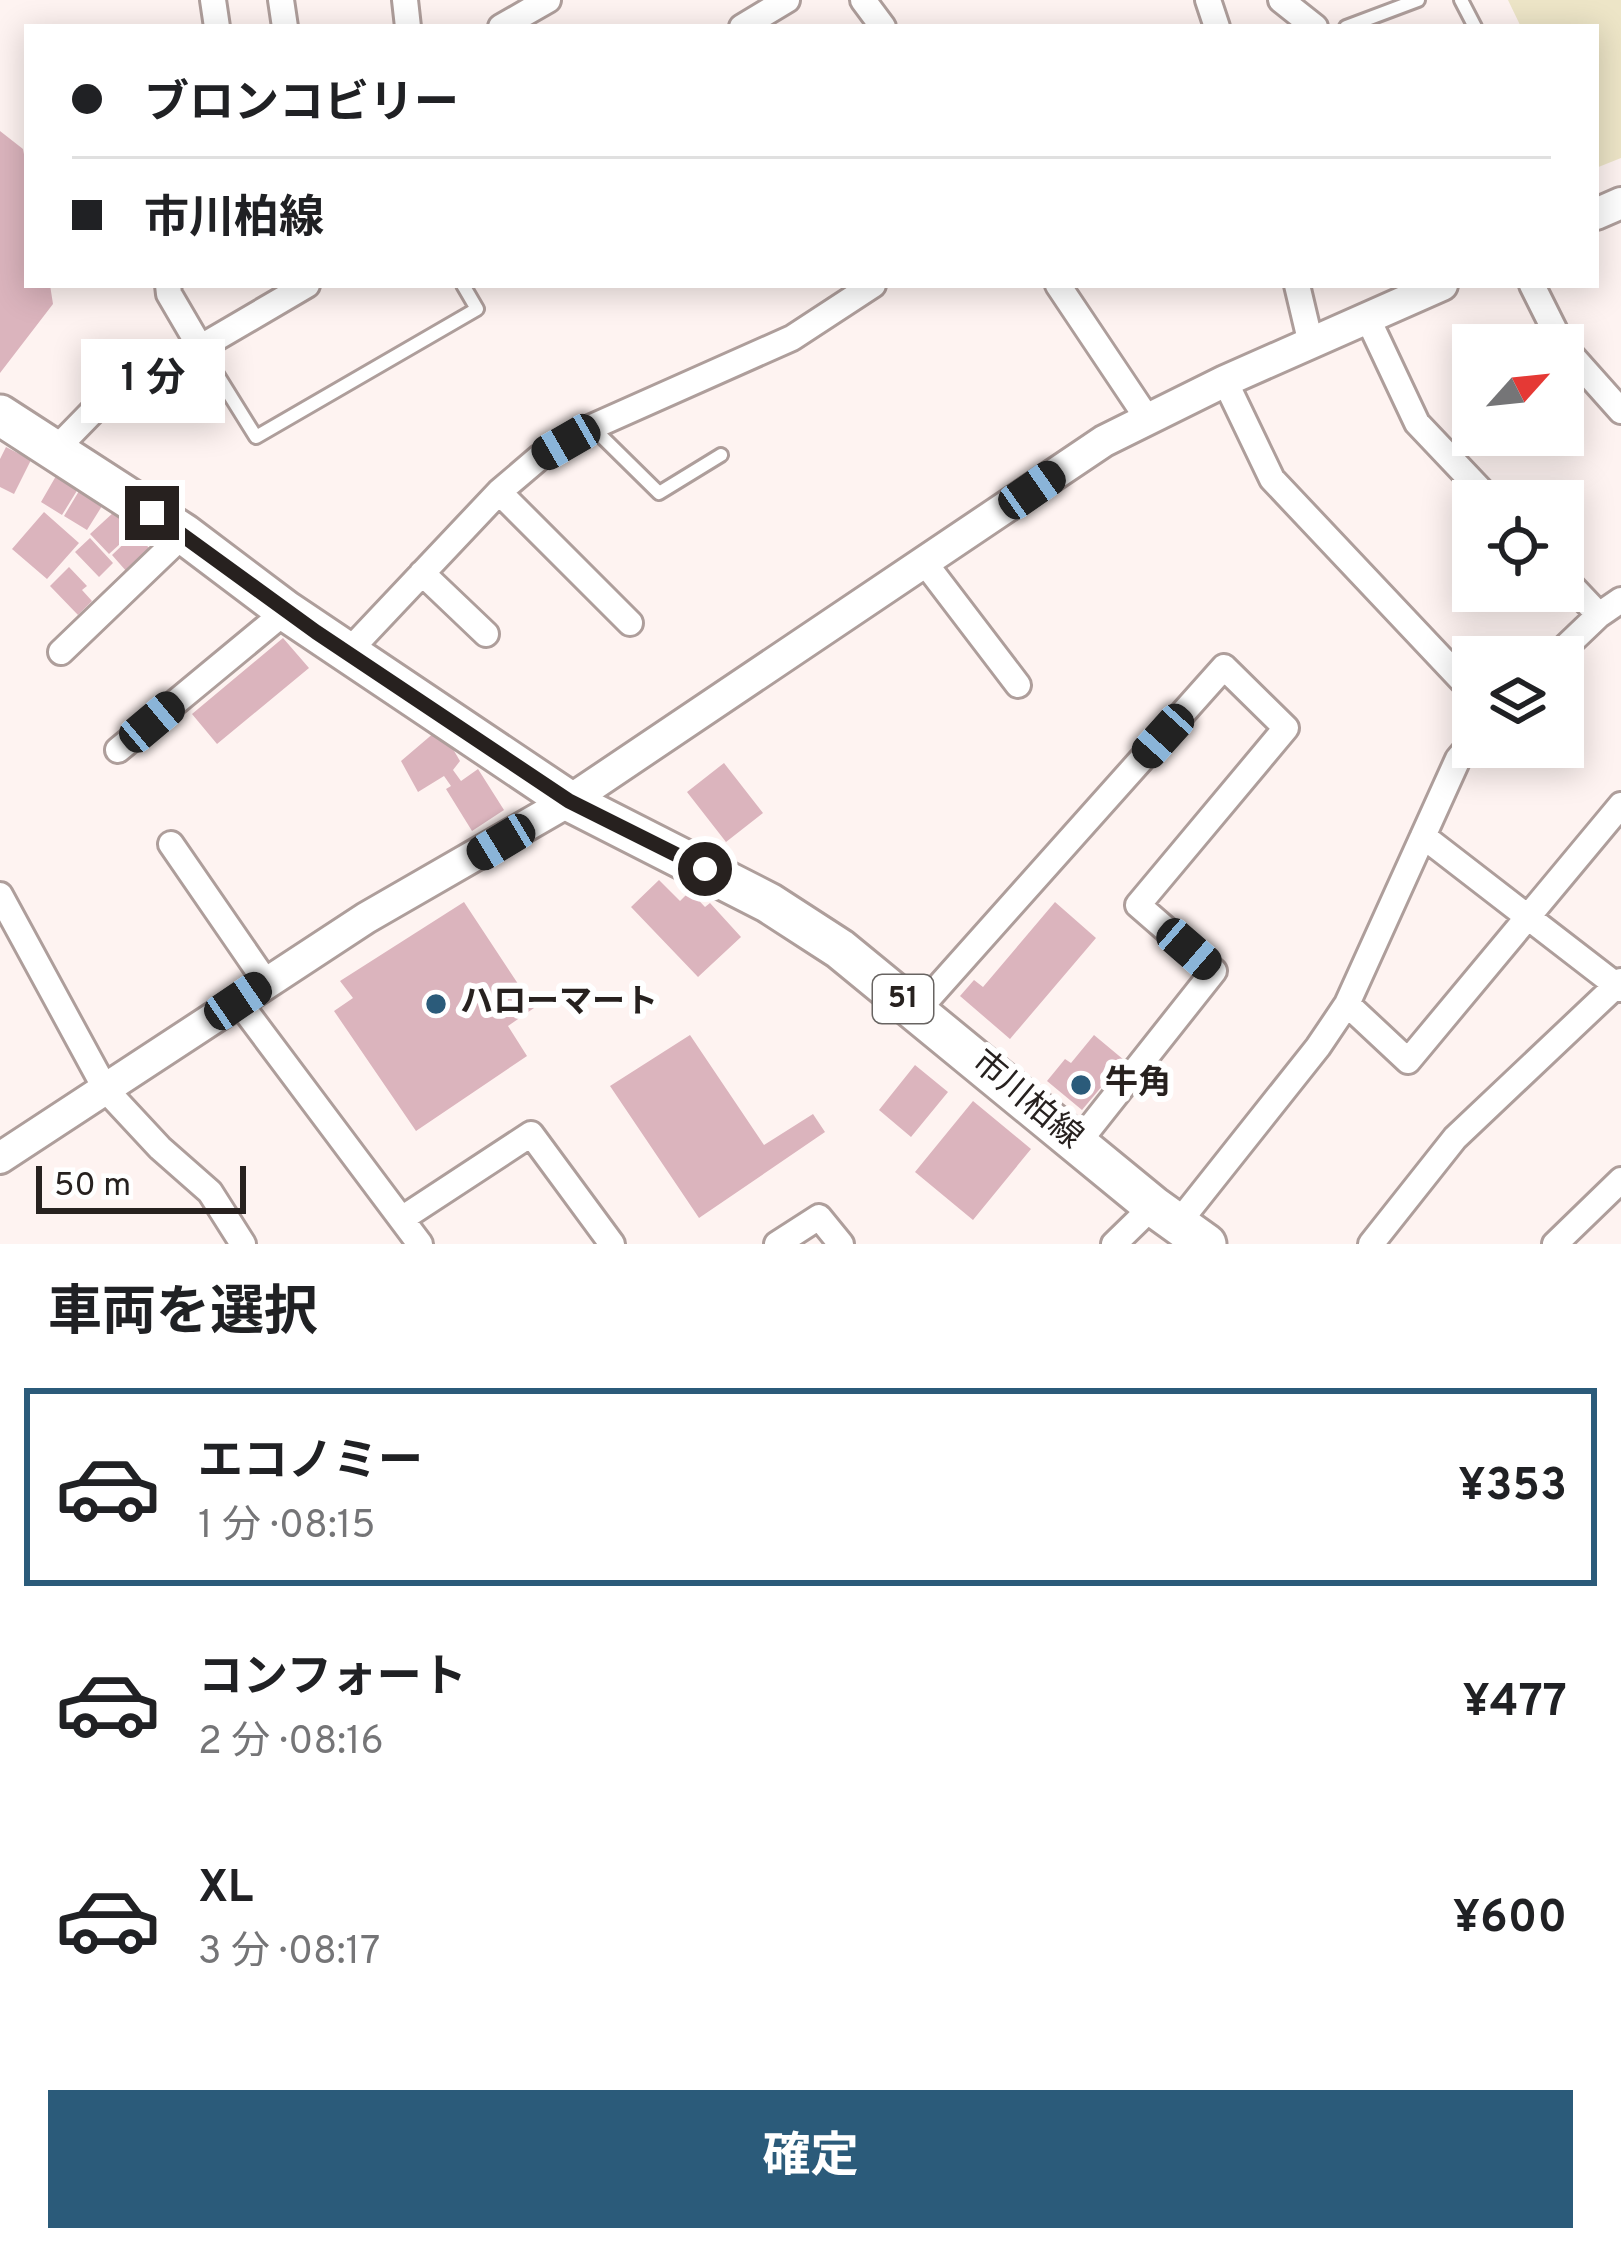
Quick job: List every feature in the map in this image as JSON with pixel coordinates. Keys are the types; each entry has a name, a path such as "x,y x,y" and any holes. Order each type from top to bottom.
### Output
{"main road":[{"name":"市川柏線","path":"0,415 184,534 286,611 569,801 769,903 840,949 1179,1224"}],"street":[{"path":"747,24 787,0"},
{"path":"862,0 881,24"},
{"path":"1281,0 1311,24"},
{"path":"505,24 536,3"},
{"path":"168,288 200,347"},
{"path":"56,449 95,409 302,288"},
{"path":"347,653 499,492 540,457 592,427 792,338 869,288"},
{"path":"1060,288 1147,418"},
{"path":"1298,288 1311,344"},
{"path":"0,1159 366,918 569,801 1104,441 1225,381 1435,288"},
{"path":"1534,288 1552,324"},
{"path":"1368,319 1417,423 1471,480"},
{"path":"1584,370 1621,411"},
{"path":"1225,381 1272,479 1452,670"},
{"path":"499,492 631,623"},
{"path":"61,652 184,534"},
{"path":"925,563 1018,685"},
{"path":"422,573 486,634"},
{"path":"1584,599 1599,615"},
{"path":"1577,636 1621,600"},
{"path":"118,750 286,611"},
{"path":"917,1011 1225,667 1286,728 1138,904 1214,971 1077,1144"},
{"path":"1114,1244 1179,1224 1318,1047 1347,1004 1454,768"},
{"path":"1347,1004 1408,1061 1621,805"},
{"path":"1371,1244 1454,1138 1619,985 1423,836"},
{"path":"171,844 266,982"},
{"path":"0,895 106,1090 209,1192 244,1244"},
{"path":"238,1001 420,1244"},
{"path":"403,1218 531,1134 612,1244"},
{"path":"1555,1244 1621,1180"},
{"path":"776,1244 819,1216 841,1244"}],"lane":[{"path":"1354,24 1418,0"},
{"path":"200,347 256,437 477,309 465,288"},
{"path":"592,427 659,493 721,454"}],"shaded area":[{"path":"1508,0 1621,0 1621,158 1599,167 1599,24 1520,24"}],"building":[{"path":"0,131 24,154 24,288 50,288 53,304 0,373"},
{"path":"6,447 31,460 14,494 0,487 0,459"},
{"path":"56,476 78,489 62,515 41,502"},
{"path":"79,491 102,506 87,530 64,516"},
{"path":"44,512 79,543 47,579 12,549"},
{"path":"114,512 133,532 109,554 90,534"},
{"path":"135,533 151,550 127,572 112,555"},
{"path":"90,538 113,563 99,577 75,552"},
{"path":"69,567 87,586 82,590 92,601 78,615 50,586"},
{"path":"283,638 309,668 217,744 192,714"},
{"path":"435,732 457,746 453,749 460,761 453,770 461,781 478,769 504,810 472,831 446,789 451,786 444,776 418,792 401,761"},
{"path":"724,763 763,813 726,842 687,792"},
{"path":"659,880 680,901 690,891 705,907 710,903 741,937 698,977 631,907"},
{"path":"464,902 534,1008 508,1026 527,1056 416,1131 334,1011 353,998 340,981"},
{"path":"1055,902 1096,938 1010,1039 960,996 974,980 983,987"},
{"path":"690,1035 764,1145 813,1114 825,1132 699,1218 610,1086"},
{"path":"1094,1035 1124,1060 1082,1110 1047,1081 1065,1059 1071,1063"},
{"path":"915,1065 948,1092 911,1137 879,1110"},
{"path":"973,1101 1031,1149 973,1220 915,1172"}],"place":[{"name":"ハローマート","path":"436,1004"},
{"name":"牛角","path":"1081,1085"}],"route":[{"path":"152,513 316,632 569,801 705,869"}]}
